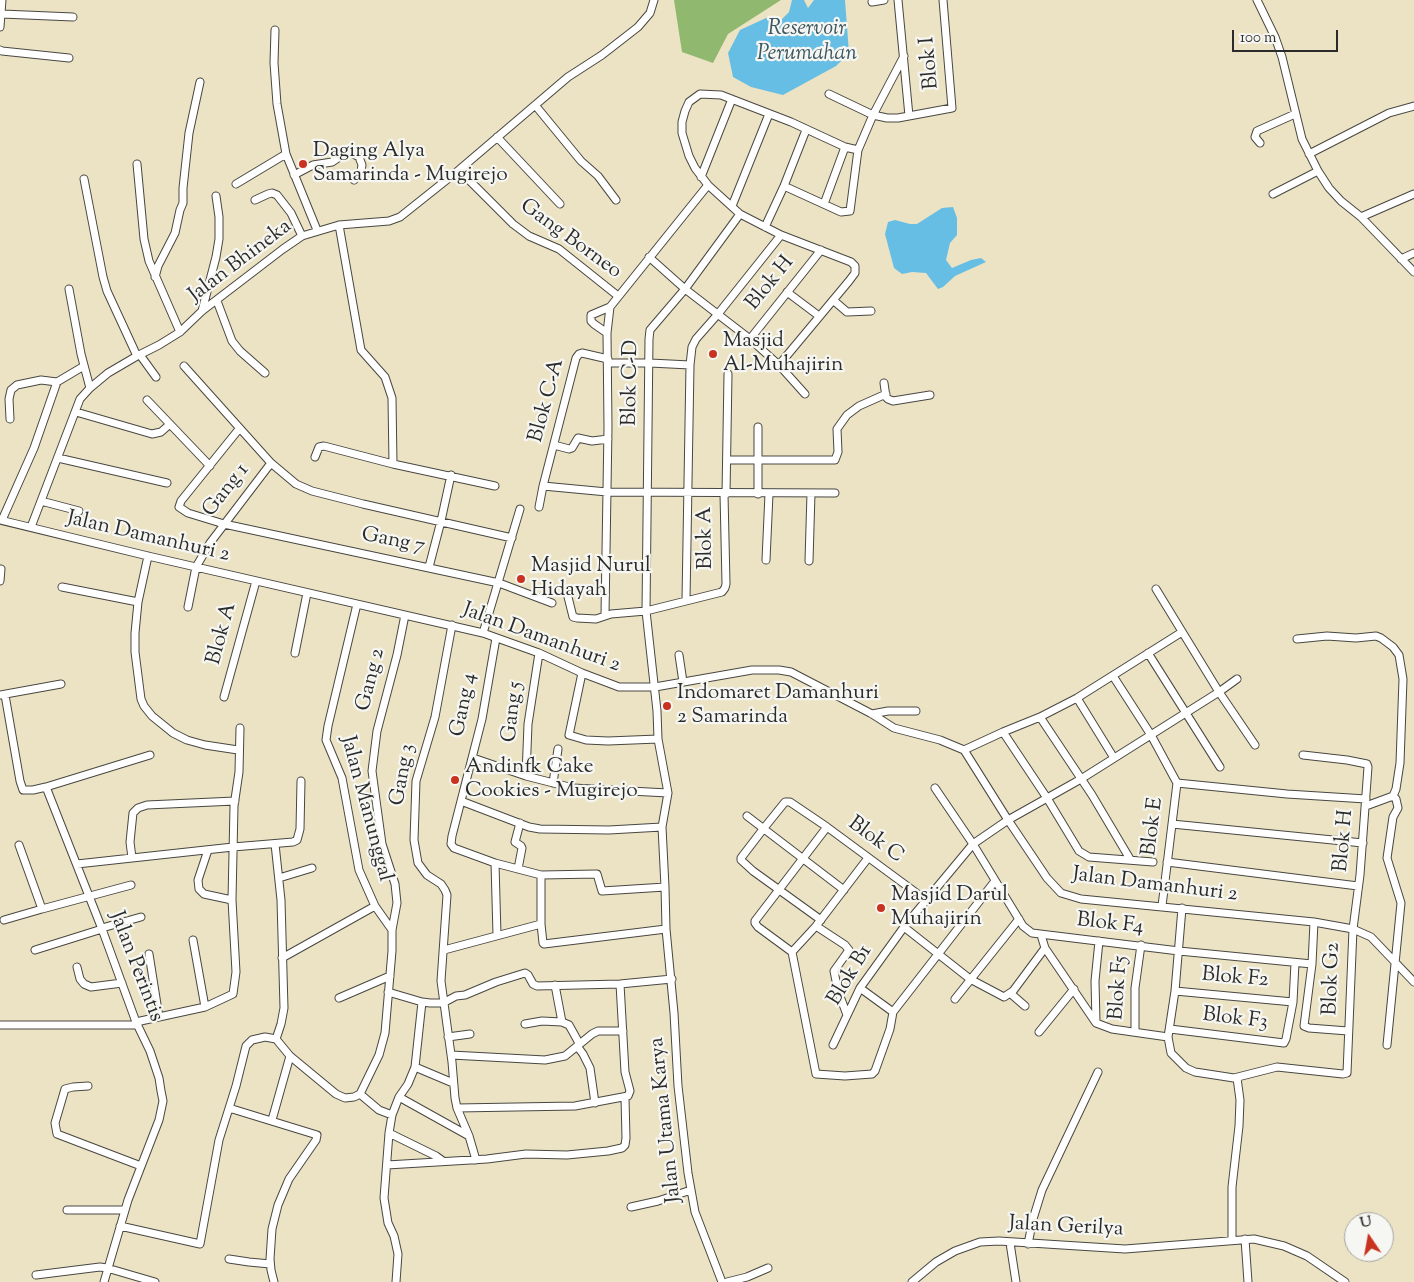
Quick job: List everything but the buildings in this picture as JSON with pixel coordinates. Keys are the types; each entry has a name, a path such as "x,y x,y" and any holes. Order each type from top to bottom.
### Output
{"street":[{"path":"0,27 2,0"},
{"name":"Jalan Bhineka","path":"31,527 80,399 90,388 108,373 180,332 202,311 302,236 339,225 394,220 459,170 568,77 602,55 638,27 650,13 654,0"},
{"path":"872,2 884,0"},
{"name":"Blok I","path":"898,0 909,116"},
{"name":"Blok I","path":"873,115 887,118 909,116 952,106 942,0"},
{"path":"1257,0 1275,37 1302,139 1318,171 1329,188 1341,201 1361,217 1414,272"},
{"path":"2,14 73,17"},
{"path":"274,30 277,96 286,154 317,230"},
{"path":"0,50 69,58"},
{"path":"784,186 844,213 850,211 858,150 873,115 904,56"},
{"path":"155,277 158,266 175,233 180,210 184,203 183,188 189,133 200,82"},
{"path":"779,366 852,278 856,266 851,262 780,235 740,214 708,185 689,156 685,145 682,122 685,112 689,102 700,94 721,96 770,114 845,147 858,150"},
{"path":"829,94 873,115"},
{"path":"701,177 732,99"},
{"path":"535,105 581,161 598,176 616,200"},
{"path":"1309,154 1389,113 1414,106"},
{"path":"732,206 770,114"},
{"path":"1260,143 1256,137 1257,131 1295,114"},
{"path":"765,227 784,186 806,130"},
{"path":"497,137 560,204"},
{"path":"824,204 845,147"},
{"path":"294,175 313,165 332,162 345,153 352,153 359,157 362,165 361,171 354,180"},
{"path":"236,184 286,154"},
{"path":"137,164 144,239 149,261 180,332"},
{"name":"Gang Borneo","path":"459,170 513,224 529,236 559,249 618,296"},
{"path":"1273,194 1318,171"},
{"path":"84,179 107,292 138,355 156,378"},
{"path":"605,615 608,439 607,333 610,307 649,256 708,185"},
{"path":"255,200 268,194 277,195 291,213 302,236"},
{"path":"1361,217 1414,194"},
{"path":"202,311 219,238 216,196"},
{"name":"Blok C-D","path":"668,793 658,739 655,686 646,611 650,330 685,289 740,214"},
{"path":"339,225 361,350 385,378 392,398 392,464"},
{"path":"686,600 690,366 692,347 696,339 780,235"},
{"name":"Blok H","path":"750,340 821,250"},
{"path":"1401,259 1414,253"},
{"path":"649,256 685,289 750,340 806,394"},
{"path":"69,289 90,388"},
{"path":"787,292 819,316"},
{"path":"834,300 847,312 871,311"},
{"path":"217,301 232,342 265,374"},
{"path":"607,333 594,324 590,318 594,314 610,307"},
{"name":"Blok C-A","path":"539,507 577,355 582,353 608,361"},
{"path":"608,361 690,366"},
{"path":"10,419 9,399 12,390 17,385 41,380 57,382 84,366"},
{"path":"184,366 239,429 271,463 291,480 312,491 512,538"},
{"path":"725,494 728,374"},
{"path":"1,520 34,448 57,382"},
{"path":"884,383 888,399 892,402 930,395"},
{"path":"727,460 835,460 838,452 837,429 847,414 859,406 886,394"},
{"path":"147,400 210,466 239,429"},
{"path":"76,412 152,434 160,432 170,424"},
{"path":"758,427 758,494"},
{"path":"554,445 569,449 572,448 578,438 592,441 608,439"},
{"path":"315,457 319,448 324,446 392,464 451,475 495,486"},
{"path":"58,458 167,483"},
{"name":"Gang 1","path":"188,607 196,567 210,543 271,463"},
{"name":"Gang 7","path":"210,466 181,501 179,507 188,513 224,524 499,583 552,603"},
{"path":"429,567 451,475"},
{"path":"543,486 607,492 835,493"},
{"path":"809,561 811,493"},
{"name":"Blok A","path":"568,597 572,617 596,619 605,615 646,611 722,592 725,588 725,494"},
{"path":"766,560 769,494"},
{"path":"41,501 79,511"},
{"path":"483,633 520,509"},
{"name":"Jalan Damanhuri 2","path":"1,520 483,633 539,653 582,673 619,687 638,688 655,686 752,670 791,672 872,714 894,728 940,740 964,750 1047,878 1061,893 1081,899 1314,922 1352,929 1371,937 1414,982"},
{"path":"148,556 138,602 135,652 141,699 144,706 152,716 187,740 238,750"},
{"path":"0,581 1,569"},
{"name":"Blok A","path":"224,697 256,581"},
{"path":"62,587 138,602"},
{"path":"1156,589 1219,692 1255,745"},
{"path":"295,652 308,593"},
{"name":"Jalan Manunggal","path":"356,604 326,740 342,778 360,870 375,906 392,930"},
{"name":"Gang 2","path":"360,1094 379,1055 384,1033 390,976 392,930 396,915 395,884 382,844 372,771 377,730 406,615"},
{"name":"Gang 3","path":"452,625 434,718 416,781 414,840 418,864 427,875 440,884 447,895 441,981 443,1003 457,1108 469,1136 476,1160"},
{"path":"964,750 1040,717 1077,698 1182,632"},
{"path":"1297,639 1327,636 1356,638 1376,636 1393,647 1398,653 1403,679 1400,763 1393,796 1396,799 1398,808 1393,817 1387,854 1401,903 1387,1045"},
{"name":"Gang 4","path":"495,863 454,848 452,836 482,719 496,638"},
{"name":"Gang 5","path":"526,776 528,724 539,653"},
{"path":"1148,653 1220,767"},
{"path":"679,655 683,682"},
{"path":"582,673 569,736 586,740 613,741 658,739"},
{"path":"1113,676 1151,735 1177,783 1366,802 1393,796"},
{"path":"1008,820 1081,779 1237,679"},
{"path":"61,684 3,695 21,788 23,790 46,787 150,755"},
{"path":"1077,698 1114,758"},
{"path":"872,714 888,711 916,711"},
{"path":"1040,717 1081,779 1130,860"},
{"path":"0,1025 137,1024 205,1007 233,994 236,952 232,900 234,802 239,772 240,728"},
{"path":"1002,732 1046,798 1078,851 1088,857 1153,862"},
{"path":"553,783 558,749"},
{"name":"Blok H","path":"1303,754 1359,762 1367,764 1368,767 1363,843 1352,929"},
{"path":"473,758 526,776 586,790 668,793"},
{"path":"77,864 293,842 299,836 300,829 301,781"},
{"name":"Blok E","path":"1162,906 1177,783"},
{"name":"Jalan Perintis","path":"46,787 159,1078 162,1101 159,1120 124,1210 104,1282"},
{"path":"935,788 973,844 1019,919 1027,930 1039,934 1045,948 1096,1023 1105,1028 1135,1032 1169,1033"},
{"name":"Jalan Utama Karya","path":"668,793 662,827 666,887 666,929 672,979 678,1086 694,1212 722,1282"},
{"path":"461,801 540,829 609,830 662,827"},
{"path":"132,858 130,842 132,813 138,808 147,805 234,802"},
{"name":"Blok C","path":"764,828 783,803 787,802 827,827 926,900"},
{"path":"747,816 844,890"},
{"name":"Blok B1","path":"833,1045 860,988 904,926 973,844 1008,820"},
{"path":"518,869 522,848 516,842 520,823"},
{"path":"1172,824 1363,843"},
{"path":"827,827 755,923 792,952 816,1072 820,1076 872,1074 876,1071 890,1029 893,1012 995,881"},
{"path":"764,828 741,860 753,871 821,920"},
{"path":"275,844 284,1008 276,1039"},
{"path":"18,845 42,909"},
{"path":"208,850 198,880 199,889 204,894 232,900"},
{"path":"792,952 821,920 868,858"},
{"path":"1168,862 1358,886"},
{"path":"497,935 495,863 541,875 597,874 600,887 602,891 606,892 666,887"},
{"path":"278,878 312,868"},
{"path":"541,875 541,924 544,944 666,929"},
{"path":"4,920 130,885"},
{"path":"282,958 375,906"},
{"path":"1182,908 1175,991 1169,1033 1171,1053 1190,1071 1226,1078 1237,1078 1240,1100 1232,1187 1231,1240"},
{"path":"35,950 141,917"},
{"path":"955,999 1019,919"},
{"path":"1314,922 1312,964 1304,1026 1348,1031"},
{"path":"444,950 541,924"},
{"path":"816,926 845,945 849,950 834,971 838,991 847,1015"},
{"path":"904,926 970,979 1002,996 1010,993 1045,948"},
{"name":"Blok G2","path":"1237,1078 1277,1067 1345,1074 1348,1069 1352,929"},
{"name":"Blok F4","path":"1039,934 1179,951 1312,964"},
{"path":"193,940 205,1007"},
{"path":"1096,1023 1095,981 1099,941"},
{"name":"Blok F5","path":"1135,1032 1135,988 1141,945"},
{"path":"149,954 159,1017"},
{"path":"1293,1002 1295,963"},
{"path":"77,967 80,979 90,987 122,982"},
{"path":"388,992 422,1002 443,1003 456,996 474,992 496,982 525,973 534,985 620,984 672,979"},
{"path":"339,998 390,976"},
{"path":"457,1108 575,1106 628,1096 630,1091 625,1072 620,984"},
{"path":"555,985 562,1022"},
{"path":"860,988 893,1012"},
{"path":"1039,1032 1074,989"},
{"name":"Blok F2","path":"1175,991 1293,1002"},
{"path":"1010,993 1025,1006"},
{"path":"396,1282 398,1254 394,1236 388,1223 384,1198 389,1133 392,1115 415,1067 422,1002"},
{"name":"Blok F3","path":"1169,1033 1284,1043 1293,1002"},
{"path":"525,1024 542,1021 562,1022 569,1025 590,1068 595,1103"},
{"path":"451,1055 546,1060 565,1056 598,1031 623,1031"},
{"path":"448,1037 470,1034"},
{"path":"120,1226 200,1244 218,1140 246,1046 252,1040 260,1038 276,1039 290,1056 336,1094 345,1098 360,1094 380,1110 392,1115"},
{"path":"272,1120 290,1056"},
{"path":"415,1067 454,1083"},
{"path":"1028,1244 1042,1190 1098,1072"},
{"path":"88,1086 73,1086 65,1089 55,1124 57,1134 141,1166"},
{"path":"400,1097 469,1136"},
{"path":"387,1165 476,1160 526,1154 567,1155 622,1148 625,1145 626,1138 625,1098"},
{"path":"229,1108 317,1134 316,1140 289,1179 278,1205 272,1229 270,1264 274,1282"},
{"path":"389,1133 443,1161"},
{"path":"631,1207 658,1201 691,1190"},
{"path":"67,1210 124,1210"},
{"path":"1245,1239 1248,1282"},
{"name":"Jalan Gerilya","path":"912,1282 936,1262 955,1251 968,1245 989,1241 1125,1249 1254,1239 1284,1246 1306,1256 1345,1282"},
{"path":"1010,1243 1016,1282"},
{"path":"229,1258 270,1264"},
{"path":"36,1275 107,1268 155,1282"},
{"path":"727,1282 747,1277 768,1268"}],"green space":[{"path":"674,0 781,0 728,34 713,63 682,52"}],"water":[{"name":"Reservoir Perumahan","path":"792,0 804,0 808,8 814,0 845,0 849,53 836,66 783,95 751,87 733,77 728,53 740,30 766,18 777,24 789,12"},
{"path":"953,207 957,218 957,235 950,243 946,260 952,268 981,258 986,262 955,276 938,289 926,273 912,272 902,274 894,268 885,234 888,222 895,220 917,224 942,208"}],"place":[{"name":"Daging Alya Samarinda - Mugirejo","path":"303,164"},
{"name":"Masjid Al-Muhajirin","path":"713,354"},
{"name":"Masjid Nurul Hidayah","path":"521,579"},
{"name":"Indomaret Damanhuri 2 Samarinda","path":"667,706"},
{"name":"Andinfk Cake Cookies - Mugirejo","path":"455,780"},
{"name":"Masjid Darul Muhajirin","path":"881,908"}]}
